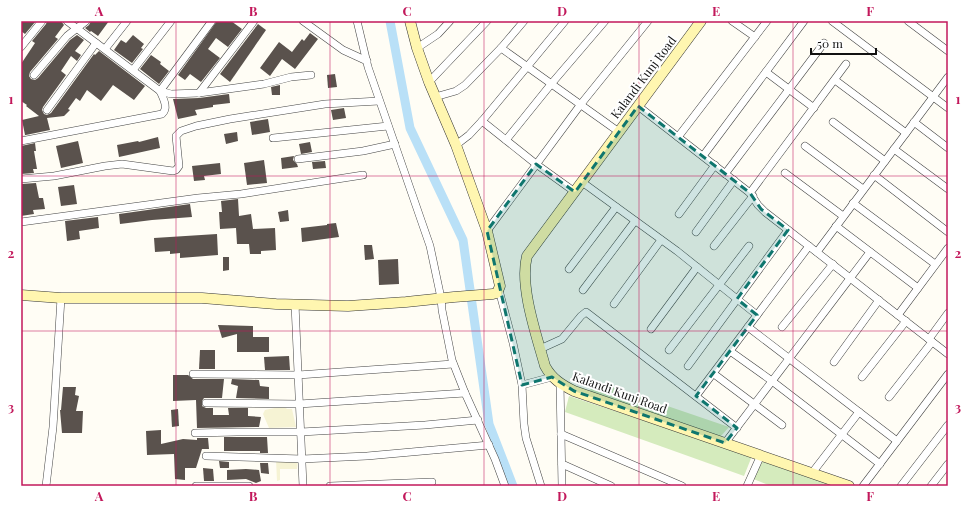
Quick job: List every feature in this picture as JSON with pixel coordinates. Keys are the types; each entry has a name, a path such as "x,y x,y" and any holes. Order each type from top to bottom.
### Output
{"street":[{"path":"21,47 42,21"},
{"path":"67,21 160,91 171,94 200,93 264,84 291,77 310,75"},
{"path":"34,75 67,36 86,21"},
{"path":"105,49 127,21"},
{"path":"133,70 170,21"},
{"path":"160,91 212,21"},
{"path":"200,93 254,21"},
{"path":"358,21 367,61 430,246 454,364 505,486"},
{"path":"417,48 438,34 450,21"},
{"path":"429,82 487,21"},
{"path":"435,96 451,93 461,88 501,48 524,21"},
{"path":"456,145 470,135 565,21"},
{"path":"506,140 605,21"},
{"path":"487,231 581,104 648,21"},
{"name":"Kalandi Kunj Road","path":"701,21 530,252 525,263 524,271 529,304 545,366 549,374 574,391 849,486"},
{"path":"732,21 755,37"},
{"path":"678,137 767,21"},
{"path":"703,156 804,21"},
{"path":"832,21 948,108"},
{"path":"908,21 948,51"},
{"path":"308,22 343,50 367,61"},
{"path":"412,22 417,48 429,82 456,145 487,231 499,282 499,290 522,385 524,431 541,486"},
{"path":"47,110 96,43"},
{"path":"725,174 824,43"},
{"path":"501,48 619,132"},
{"path":"714,246 846,64"},
{"path":"766,72 814,108"},
{"path":"817,252 948,77"},
{"path":"835,80 906,133"},
{"path":"21,141 162,114 165,108 160,91"},
{"path":"21,179 54,176 122,164 173,171 179,166 176,136 181,131 196,126 230,119 325,104 380,101"},
{"path":"638,106 752,194 762,209 788,230 948,354"},
{"path":"482,121 574,192"},
{"path":"833,122 885,161"},
{"path":"914,122 948,148"},
{"path":"273,138 388,126"},
{"path":"298,159 363,151 395,144"},
{"path":"805,146 863,189"},
{"path":"894,149 948,189"},
{"path":"679,214 714,165"},
{"path":"785,174 843,216"},
{"path":"21,222 198,198 241,194 363,175"},
{"path":"874,175 948,232"},
{"path":"696,232 734,180"},
{"path":"582,182 697,267 757,315"},
{"path":"853,203 935,264"},
{"path":"569,269 616,207"},
{"path":"583,290 635,221"},
{"path":"836,226 918,288"},
{"path":"688,366 788,230"},
{"path":"614,304 660,240"},
{"path":"670,350 749,246"},
{"path":"696,396 809,246"},
{"path":"898,315 948,248"},
{"path":"725,444 870,252"},
{"path":"782,327 833,264"},
{"path":"651,329 697,267"},
{"path":"21,295 61,298 202,298 348,306 493,294 497,293 499,290"},
{"path":"46,486 53,427 61,298"},
{"path":"834,362 879,300"},
{"path":"295,304 303,486"},
{"path":"540,349 562,339 586,312 737,428"},
{"path":"889,397 930,341 948,313"},
{"path":"862,377 906,322"},
{"path":"748,327 897,441"},
{"path":"730,351 772,381 880,464"},
{"path":"193,374 298,376 454,364"},
{"path":"714,374 782,425"},
{"path":"863,486 948,374"},
{"path":"522,385 556,380 561,434 562,486"},
{"path":"206,403 299,404 465,393"},
{"path":"812,474 859,412"},
{"path":"195,434 300,432 425,425 478,420"},
{"path":"900,486 948,425"},
{"path":"561,434 682,486"},
{"path":"206,456 302,459 366,456 489,445"},
{"path":"747,486 761,455"},
{"path":"562,464 611,486"},
{"path":"931,486 947,468"},
{"path":"330,486 432,482"},
{"path":"196,486 249,486"}],"highlighted area":[{"path":"638,106 750,193 761,209 788,230 737,299 757,315 696,396 737,428 725,443 574,391 552,377 522,385 487,231 536,164 575,192"}],"shaded area":[{"path":"284,406 287,409 292,409 296,427 269,428 263,414 265,410"},
{"path":"276,459 298,461 297,469 280,469 280,480 277,481"}],"green space":[{"path":"594,381 729,427 721,436 716,437 589,393"},
{"path":"569,396 752,456 744,476 565,412"},
{"path":"758,458 841,486 771,486 751,478"}],"building":[{"path":"21,21 36,21 25,34 21,31"},
{"path":"47,21 61,21 64,25 55,37 58,39 30,72 29,76 31,79 35,80 38,78 70,40 77,35 84,40 75,51 81,55 77,61 71,56 61,71 66,75 43,107 42,110 44,114 47,115 51,113 94,54 95,55 99,51 145,86 134,100 113,85 101,101 87,90 80,101 76,98 68,109 70,110 64,116 47,118 50,130 21,136 25,135 22,120 39,116 21,101 21,64 35,43 32,41"},
{"path":"91,21 109,21 98,36 85,28"},
{"path":"217,21 231,21 242,29 228,47 216,38 208,49 220,58 201,82 190,74 185,80 178,75"},
{"path":"258,24 266,30 230,82 220,74"},
{"path":"310,33 318,39 295,69 282,59 270,76 260,68 279,42 292,52 302,39 304,41"},
{"path":"133,35 144,44 141,48 143,49 132,63 114,50 121,40 126,43"},
{"path":"151,55 161,62 160,64 169,71 159,84 140,69"},
{"path":"335,74 337,87 328,88 327,75"},
{"path":"280,85 280,95 272,95 271,87"},
{"path":"229,94 230,103 213,105 213,107 195,110 197,115 178,119 173,99 199,98"},
{"path":"344,108 346,118 333,120 331,110"},
{"path":"268,119 270,132 252,135 250,122"},
{"path":"237,132 238,141 226,144 224,134"},
{"path":"158,137 160,148 119,157 117,145 139,142"},
{"path":"78,141 83,163 61,168 56,146"},
{"path":"310,142 312,152 301,154 299,144"},
{"path":"35,143 36,151 34,151 37,169 33,169 34,173 21,174 21,146"},
{"path":"294,156 293,160 298,167 282,169 281,158"},
{"path":"264,160 267,183 247,185 244,163"},
{"path":"325,161 326,168 313,169 312,162"},
{"path":"220,163 221,174 204,176 205,180 194,181 192,166"},
{"path":"36,183 39,198 43,198 45,209 33,210 34,214 21,216 21,184"},
{"path":"74,185 77,204 61,206 58,187"},
{"path":"238,199 239,216 251,214 253,229 275,228 276,250 261,251 261,254 250,254 249,244 237,244 236,228 220,229 219,212 222,212 221,201"},
{"path":"190,204 192,217 120,224 119,214"},
{"path":"288,210 289,221 280,222 278,212"},
{"path":"98,217 99,228 79,231 80,239 67,241 65,221"},
{"path":"336,223 339,237 302,242 301,228"},
{"path":"217,234 218,255 180,258 180,253 170,254 170,251 155,252 154,238"},
{"path":"364,245 372,245 374,259 365,260"},
{"path":"223,257 229,257 229,270 223,271"},
{"path":"398,259 399,284 379,285 378,260"},
{"path":"218,325 253,326 253,337 269,337 269,352 237,352 237,334 222,338"},
{"path":"200,350 215,350 215,369 199,369"},
{"path":"289,356 290,370 265,370 264,357"},
{"path":"173,375 188,375 193,379 224,379 222,398 204,398 202,401 202,406 206,408 213,408 213,415 229,415 228,408 248,408 248,416 261,417 259,427 197,428 196,400 173,401"},
{"path":"232,379 259,380 260,386 269,387 269,399 236,398 238,386 231,384"},
{"path":"63,387 76,387 75,395 79,396 76,411 83,411 82,433 62,433 60,410"},
{"path":"178,409 179,426 172,427 171,410"},
{"path":"161,430 161,444 183,439 197,440 197,438 208,438 209,449 202,449 196,468 185,468 185,480 175,479 174,454 147,455 146,431"},
{"path":"224,437 267,437 268,453 260,453 260,451 224,451"},
{"path":"219,461 229,462 229,468 220,468"},
{"path":"260,463 268,463 269,474 261,473"},
{"path":"203,468 213,469 214,481 204,481"},
{"path":"227,470 259,470 261,481 256,483 246,479 227,480"}],"waterway":[{"path":"390,21 410,128 463,240 489,424 513,486"}]}
